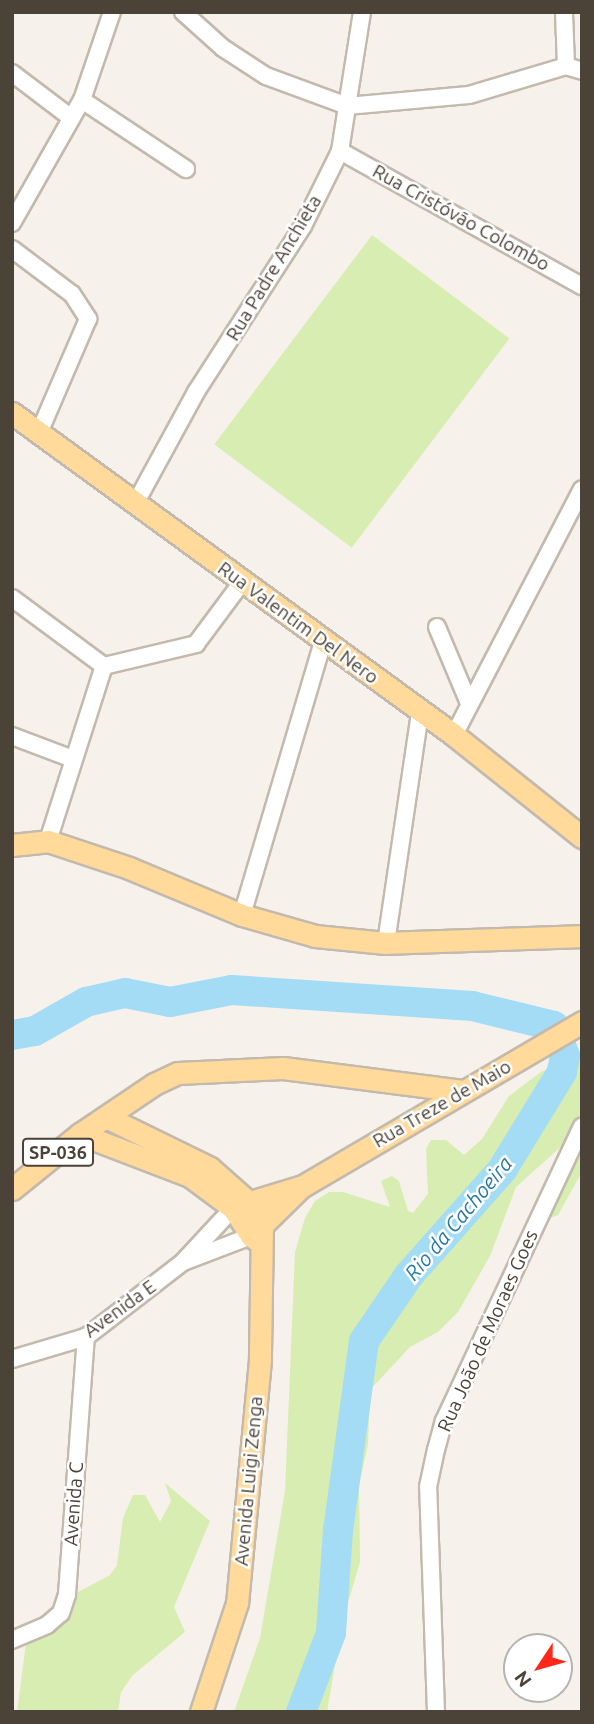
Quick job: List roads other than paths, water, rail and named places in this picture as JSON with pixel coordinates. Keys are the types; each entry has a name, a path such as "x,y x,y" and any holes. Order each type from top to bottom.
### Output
{"main road":[{"name":"Rua Valentim Del Nero","path":"12,413 420,713 454,735 582,837"},
{"path":"12,845 48,841 129,868 242,915 315,936 386,943 582,936"},
{"name":"Rua Treze de Maio","path":"239,1204 301,1186 578,1025"},
{"path":"106,1117 154,1084 178,1073 236,1068 283,1068 463,1091"},
{"name":"SP-036","path":"12,1188 80,1134 106,1117 210,1168 239,1204 259,1235"},
{"name":"SP-036","path":"80,1134 190,1176 239,1204"},
{"name":"Rua Treze de Maio","path":"259,1235 301,1186"},
{"name":"Avenida Luigi Zenga","path":"201,1712 237,1604 260,1360 259,1235"}],"street":[{"path":"12,223 82,100 112,12"},
{"path":"183,12 223,48 266,76 347,106 469,95 574,68 564,12"},
{"name":"Rua Padre Anchieta","path":"135,504 196,392 303,226 340,151 362,12"},
{"path":"12,73 70,117"},
{"path":"82,100 186,169"},
{"name":"Rua Cristóvão Colombo","path":"340,151 582,286"},
{"path":"12,249 86,311 88,327 39,433"},
{"path":"454,735 582,489"},
{"path":"12,598 104,666 196,644 242,582"},
{"path":"437,627 469,703"},
{"path":"242,915 323,641"},
{"path":"48,841 104,666"},
{"path":"386,943 420,713"},
{"path":"12,736 73,759"},
{"name":"Rua João de Moraes Goes","path":"436,1712 428,1487 436,1450 444,1421 582,1127"},
{"name":"Avenida E","path":"12,1359 86,1337 183,1262 239,1204"},
{"name":"Avenida E","path":"183,1262 259,1235"},
{"name":"Avenida C","path":"12,1640 47,1625 61,1613 67,1594 86,1337"}],"waterway":[{"name":"Rio da Cachoeira","path":"12,1035 35,1031 86,1002 125,993 170,1002 232,990 472,1006 554,1026 565,1056 562,1072 502,1170 409,1275 364,1341 338,1530 331,1633 301,1712"}]}
